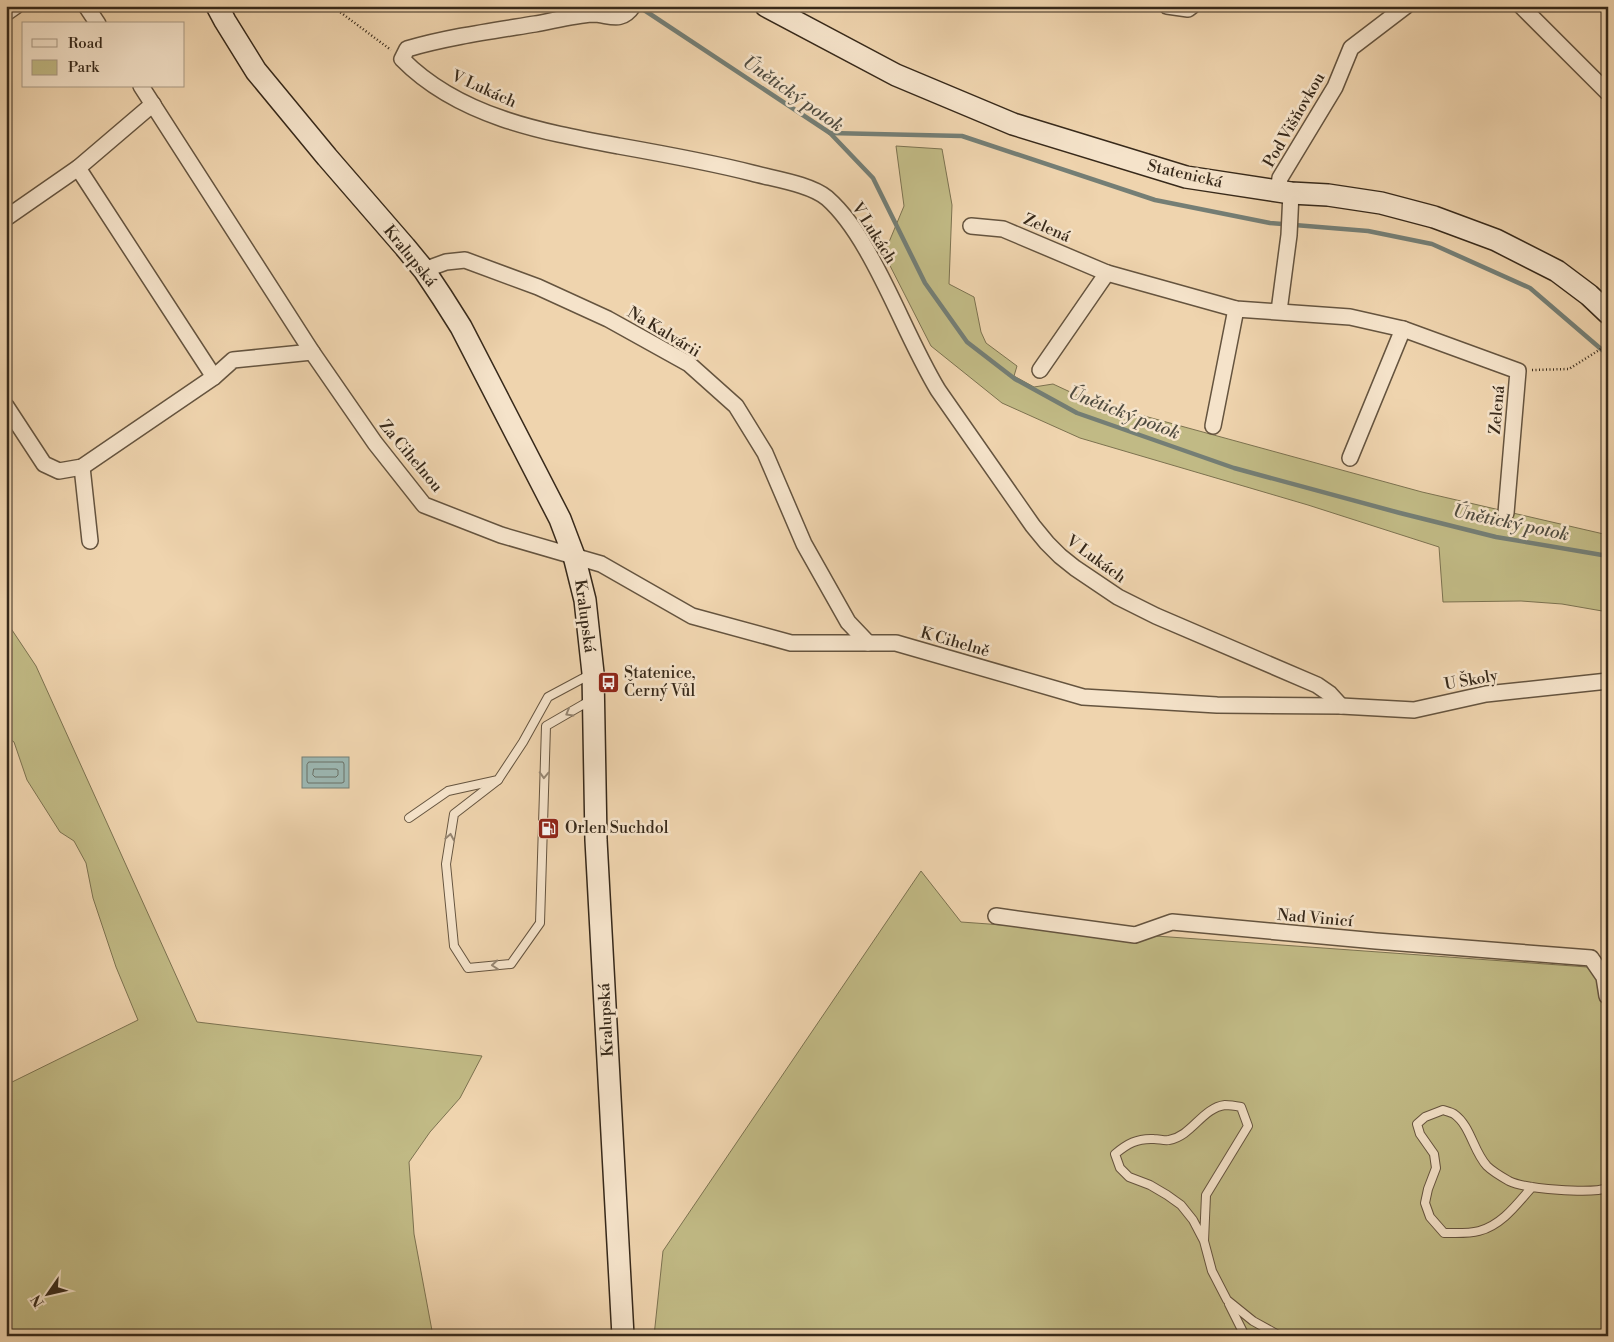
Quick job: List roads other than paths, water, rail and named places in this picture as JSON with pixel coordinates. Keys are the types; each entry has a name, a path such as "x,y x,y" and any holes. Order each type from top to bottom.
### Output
{"main road":[{"name":"Kralupská","path":"218,6 225,22 256,71 424,270 461,327 560,519 574,556 585,600 593,674 596,840 623,1336"},
{"name":"Statenická","path":"766,6 896,75 1013,124 1186,177 1284,192 1328,195 1381,203 1434,217 1496,240 1557,271 1589,295 1608,313"}],"street":[{"path":"6,13 16,6"},
{"path":"86,6 97,22"},
{"name":"V Lukách","path":"634,6 626,14 618,17 591,14 416,46 406,49 402,59 428,82 448,94 500,118 567,136 734,169 813,189 825,197 848,220 873,261 926,370 938,390 1033,526 1047,543 1075,568 1118,597 1156,616 1317,685 1330,694 1341,706"},
{"path":"1167,6 1188,10 1192,6"},
{"name":"Pod Višňovkou","path":"1284,192 1280,178 1335,87 1350,48 1406,6"},
{"path":"1521,6 1608,94"},
{"name":"Za Cihelnou","path":"142,88 312,352 375,443 424,505 501,535 574,556"},
{"path":"6,218 78,168 153,104"},
{"path":"78,168 214,376"},
{"path":"1279,311 1290,218 1284,192"},
{"name":"Zelená","path":"971,226 1003,229 1107,273 1236,309 1350,317 1403,329 1518,371 1506,513"},
{"name":"Na Kalvárii","path":"424,270 446,262 465,260 538,287 608,319 689,364 736,406 765,453 804,544 848,622 868,643"},
{"path":"1040,370 1107,273"},
{"path":"1213,426 1236,309"},
{"path":"1350,458 1403,329"},
{"path":"6,406 44,464 60,471 82,468 214,376 233,360 312,352"},
{"path":"82,468 90,541"},
{"name":"K Cihelně","path":"574,556 602,564 692,616 791,643 896,644 1083,697 1217,705 1341,706"},
{"name":"U Školy","path":"1341,706 1414,710 1486,694 1608,681"},
{"name":"Nad Vinicí","path":"996,916 1135,935 1172,922 1591,958 1604,978 1608,996"}],"lane":[{"path":"593,674 548,697 523,742 498,780 454,814 446,864 454,946 468,968 512,964 540,923 546,726 593,699"},
{"path":"409,818 448,791 498,780"},
{"path":"1204,1241 1206,1195 1248,1126 1241,1107 1226,1105 1216,1108 1200,1118 1180,1136 1169,1140 1138,1140 1126,1145 1115,1154 1120,1168 1129,1177 1150,1185 1182,1205 1193,1220 1204,1241 1212,1271 1245,1336"},
{"path":"1532,1187 1508,1214 1494,1225 1478,1232 1444,1233 1430,1217 1425,1204 1428,1189 1436,1168 1434,1154 1420,1134 1417,1124 1425,1117 1443,1110 1453,1114 1465,1127 1477,1152 1487,1166 1510,1182 1532,1187 1584,1191 1607,1190"},
{"path":"1227,1300 1253,1321 1280,1336"}],"water":[{"path":"302,757 349,757 349,788 302,788"}],"waterway":[{"name":"Únětický potok","path":"638,6 830,133 873,178 925,283 967,342 1015,379 1077,413 1234,468 1496,537 1608,556"},
{"path":"830,133 962,136 1155,200 1270,223 1368,231 1432,244 1530,288 1608,355"}],"place":[{"name":"Statenice, Černý Vůl","path":"608,682"},
{"name":"Orlen Suchdol","path":"549,828"}]}
